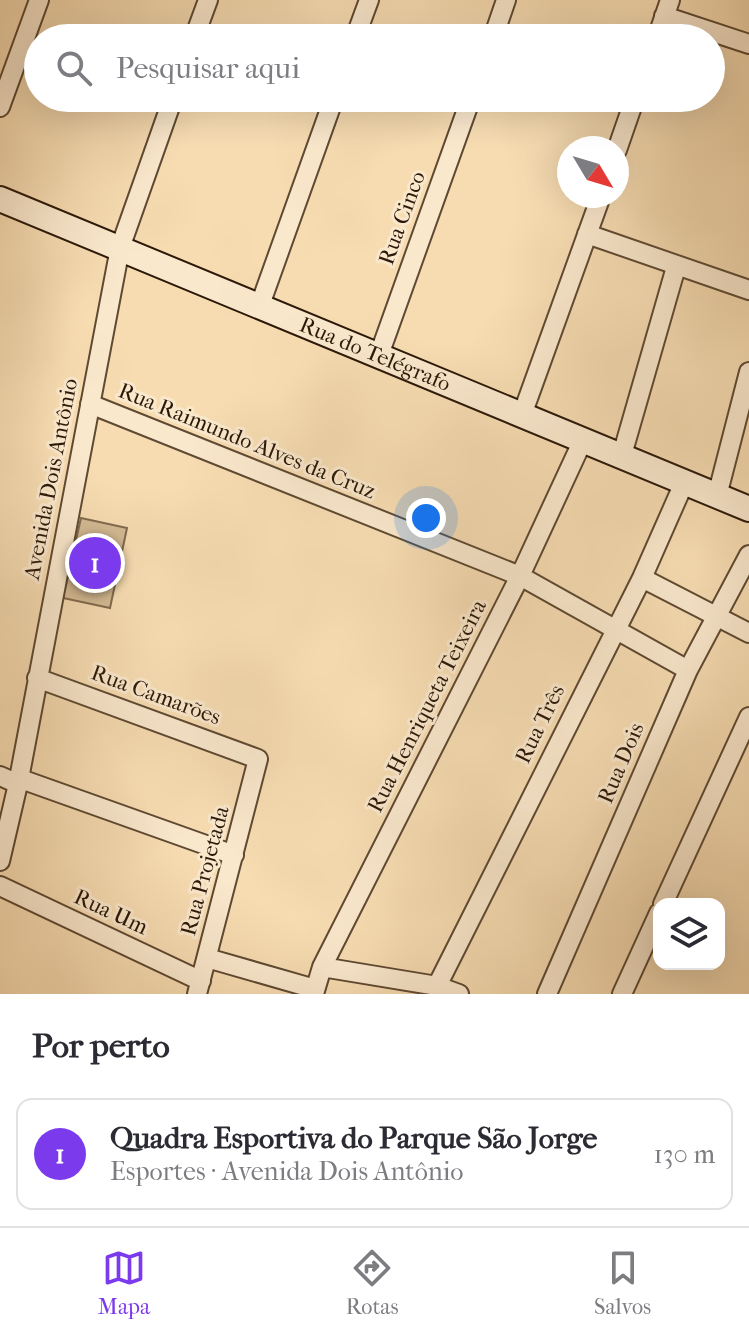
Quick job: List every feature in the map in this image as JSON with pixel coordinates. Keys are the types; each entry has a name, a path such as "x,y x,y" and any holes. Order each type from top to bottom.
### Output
{"street":[{"path":"29,24 39,0"},
{"path":"199,24 208,0"},
{"path":"360,24 369,0"},
{"path":"498,24 506,0"},
{"path":"667,8 703,24"},
{"path":"725,33 749,44"},
{"path":"0,107 4,84 24,36"},
{"name":"Avenida Dois Antônio","path":"0,861 12,779 37,678 120,248 168,112"},
{"path":"260,305 329,112"},
{"name":"Rua Cinco","path":"379,355 466,112"},
{"path":"622,136 630,112"},
{"name":"Rua do Telégrafo","path":"0,199 749,509"},
{"path":"522,415 597,208"},
{"path":"587,234 749,290"},
{"path":"622,455 676,267"},
{"path":"717,496 749,372"},
{"name":"Rua Raimundo Alves da Cruz","path":"90,404 520,576 688,670"},
{"name":"Rua Henriqueta Teixeira","path":"314,992 322,967 520,576 583,440"},
{"name":"Rua Três","path":"437,986 642,578 684,483"},
{"name":"Rua Dois","path":"547,994 688,670 749,555"},
{"path":"642,578 749,633"},
{"name":"Rua Camarões","path":"37,678 258,759"},
{"path":"666,898 749,717"},
{"name":"Rua Projetada","path":"199,987 258,759"},
{"path":"12,779 234,855"},
{"name":"Rua Um","path":"0,886 199,987"},
{"path":"622,994 653,926"},
{"path":"207,958 314,992"},
{"path":"322,967 437,986 459,994"}],"shaded area":[{"path":"81,518 127,528 110,608 63,598"}],"place":[{"name":"Quadra Esportiva do Parque São Jorge","path":"95,563"}]}
